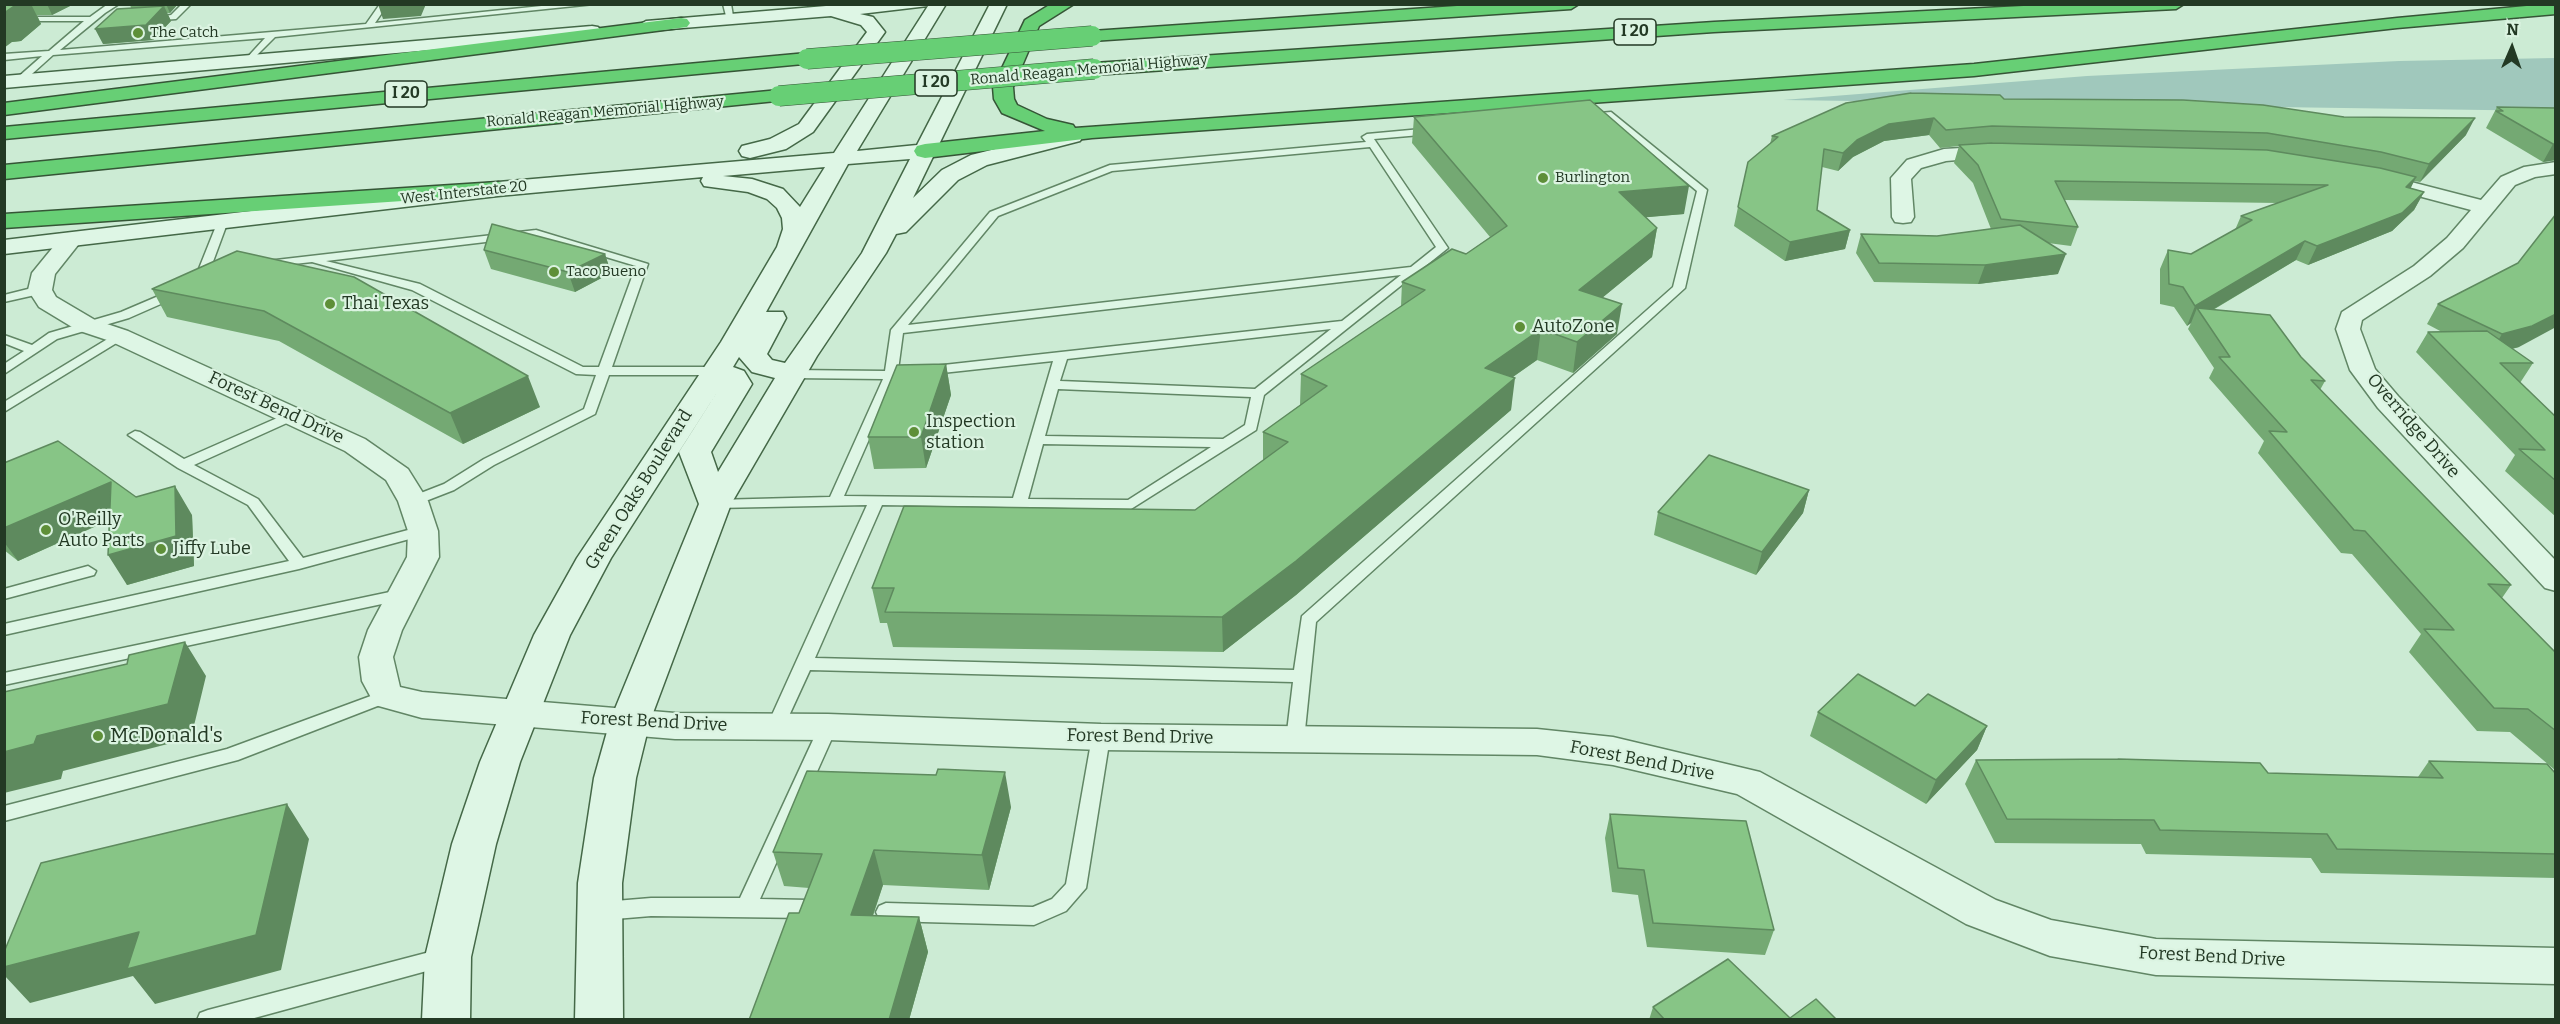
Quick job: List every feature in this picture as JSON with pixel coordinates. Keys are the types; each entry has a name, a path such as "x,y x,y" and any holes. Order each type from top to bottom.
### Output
{"highway":[{"path":"1066,4 1036,18 1031,24 1003,87 1004,99 1009,109 1041,124 1092,132"},
{"name":"Ronald Reagan Memorial Highway","path":"4,133 807,59 1092,36 1571,4"},
{"name":"Ronald Reagan Memorial Highway","path":"4,172 779,96 1094,69 1691,28 2176,4"},
{"path":"925,151 1092,132 1974,70 2408,22 2556,9"},
{"path":"4,109 681,23"},
{"path":"4,221 498,189"}],"main road":[{"path":"827,12 864,4"},
{"path":"13,81 681,23 729,12 827,12 921,4"},
{"name":"Green Oaks Boulevard","path":"446,1020 448,957 474,844 519,714 552,635 590,565 716,371 773,278 842,157 938,4"},
{"path":"874,253 999,4"},
{"path":"584,180 763,149 792,138 816,118 876,32 867,21 827,12"},
{"path":"598,1020 600,883 615,778 630,721 716,504 798,365 874,253 912,210 950,175 981,159 1092,132"},
{"name":"West Interstate 20","path":"4,247 584,180 925,151"},
{"path":"584,180 690,179 752,186 775,194 787,205 795,229 788,249"},
{"path":"773,278 782,304 752,355 762,366 798,365"},
{"path":"716,371 734,377 738,384 695,452 716,504"}],"street":[{"path":"1902,217 1901,178 1914,164 1944,155 2021,153"},
{"name":"Overridge Drive","path":"2556,168 2531,171 2508,181 2483,207 2455,243 2422,271 2351,317 2348,329 2363,370 2388,402 2556,582"},
{"path":"2361,176 2483,207"},
{"path":"40,290 44,273 71,240"},
{"name":"Forest Bend Drive","path":"40,290 47,302 86,325 119,336 293,415 355,446 398,475 418,516"},
{"path":"387,696 380,681 376,657 385,630 423,557 418,516"},
{"name":"Forest Bend Drive","path":"387,696 422,705 675,726 776,726 1295,740 1537,742 1613,751 1747,782 1981,912 2050,938 2156,957 2556,966"}],"lane":[{"path":"13,81 92,19 115,4"},
{"path":"140,19 173,17 187,4"},
{"path":"368,26 384,4"},
{"path":"4,57 273,35 590,4"},
{"path":"4,19 110,20"},
{"path":"248,61 273,35"},
{"path":"1295,740 1308,620 1679,288 1702,190 1611,115 1576,118"},
{"path":"716,504 877,500 1131,505 1251,427 1258,393 1442,248 1373,144 1366,137 1448,130"},
{"path":"835,501 891,375 897,330 994,214 1110,168 1373,144"},
{"path":"196,279 223,221"},
{"path":"4,630 299,564 418,516 449,487 489,462 590,411 642,264 536,233 251,266"},
{"path":"310,260 416,287 581,370 716,371"},
{"path":"4,370 53,336 125,315 196,279 227,268"},
{"path":"897,330 1414,270"},
{"path":"4,299 40,290"},
{"path":"798,365 891,375 1345,324"},
{"path":"4,408 119,336"},
{"path":"4,339 34,350"},
{"path":"1019,503 1061,356"},
{"path":"1053,385 1258,393"},
{"path":"183,465 293,415"},
{"path":"135,435 183,465 253,502 299,564"},
{"path":"1037,440 1226,443"},
{"path":"776,726 877,500"},
{"path":"4,594 88,571"},
{"path":"4,680 404,594"},
{"path":"804,664 1303,676"},
{"path":"4,814 231,755 387,696"},
{"path":"746,908 828,728"},
{"path":"885,912 1034,916 1059,905 1076,888 1101,736"},
{"path":"600,911 651,908 808,909"},
{"path":"208,1020 448,957"}],"shaded area":[{"path":"2555,58 2555,111 1783,100 2087,76 2399,61"}],"building":[{"path":"4,4 17,4 4,13"},
{"path":"164,6 146,25 95,29 117,9"},
{"path":"1911,93 2000,95 2004,99 2183,100 2263,105 2344,117 2475,118 2429,164 2381,152 2267,133 1992,126 1946,130 1934,118 1889,124 1857,140 1843,153 1824,149 1817,210 1850,230 1790,242 1738,207 1748,162 1778,137 1772,136 1846,103"},
{"path":"1590,100 1689,186 1619,192 1657,228 1579,290 1622,304 1577,342 1541,329 1485,368 1515,378 1296,561 1222,617 885,612 894,588 872,588 904,506 1195,510 1288,442 1263,432 1327,386 1301,374 1425,290 1402,282 1452,249 1466,254 1507,226 1414,117"},
{"path":"2497,107 2556,108 2556,144 2496,111 2503,111"},
{"path":"1992,143 2267,150 2380,168 2416,177 2406,187 2424,192 2402,213 2317,246 2305,241 2195,306 2183,287 2169,284 2168,250 2191,254 2252,220 2241,216 2328,185 2055,181 2078,227 2001,219 1978,165 1959,145"},
{"path":"2556,214 2556,314 2532,326 2502,334 2438,304 2518,263"},
{"path":"492,224 605,254 568,272 484,250"},
{"path":"2020,225 2066,254 1985,265 1879,263 1861,234 1937,236"},
{"path":"237,251 354,277 528,376 450,413 264,311 152,289"},
{"path":"2197,308 2270,315 2301,357 2325,381 2311,380 2511,585 2488,584 2556,653 2556,731 2528,709 2494,708 2424,629 2454,630 2365,531 2354,530 2269,431 2287,432 2219,357 2230,357"},
{"path":"2487,331 2533,363 2500,363 2556,417 2556,481 2519,449 2545,450 2428,332"},
{"path":"946,364 921,437 868,437 897,365"},
{"path":"58,441 136,497 175,486 176,536 108,555 111,482 4,528 4,463"},
{"path":"1709,455 1809,490 1762,552 1658,512"},
{"path":"185,642 168,704 37,736 34,744 4,752 4,692 127,664 129,655"},
{"path":"1858,674 1915,706 1928,694 1987,726 1936,780 1818,712"},
{"path":"2118,759 2260,763 2268,773 2443,778 2429,761 2547,764 2556,774 2556,854 2337,849 2327,834 2160,830 2154,820 2007,819 1976,760"},
{"path":"938,769 1005,772 982,855 874,850 851,915 919,917 889,1020 749,1020 789,913 799,913 822,854 773,852 807,771 936,775"},
{"path":"287,804 256,935 127,969 139,932 4,967 4,952 41,863"},
{"path":"1610,814 1746,821 1774,930 1653,923 1644,870 1618,868"},
{"path":"1728,959 1790,1018 1816,999 1837,1020 1665,1020 1653,1007"}],"place":[{"name":"The Catch","path":"138,33"},
{"name":"Burlington","path":"1543,178"},
{"name":"Taco Bueno","path":"554,272"},
{"name":"Thai Texas","path":"330,304"},
{"name":"AutoZone","path":"1520,327"},
{"name":"Inspection station","path":"914,432"},
{"name":"O'Reilly Auto Parts","path":"46,530"},
{"name":"Jiffy Lube","path":"161,549"},
{"name":"McDonald's","path":"98,736"}]}
